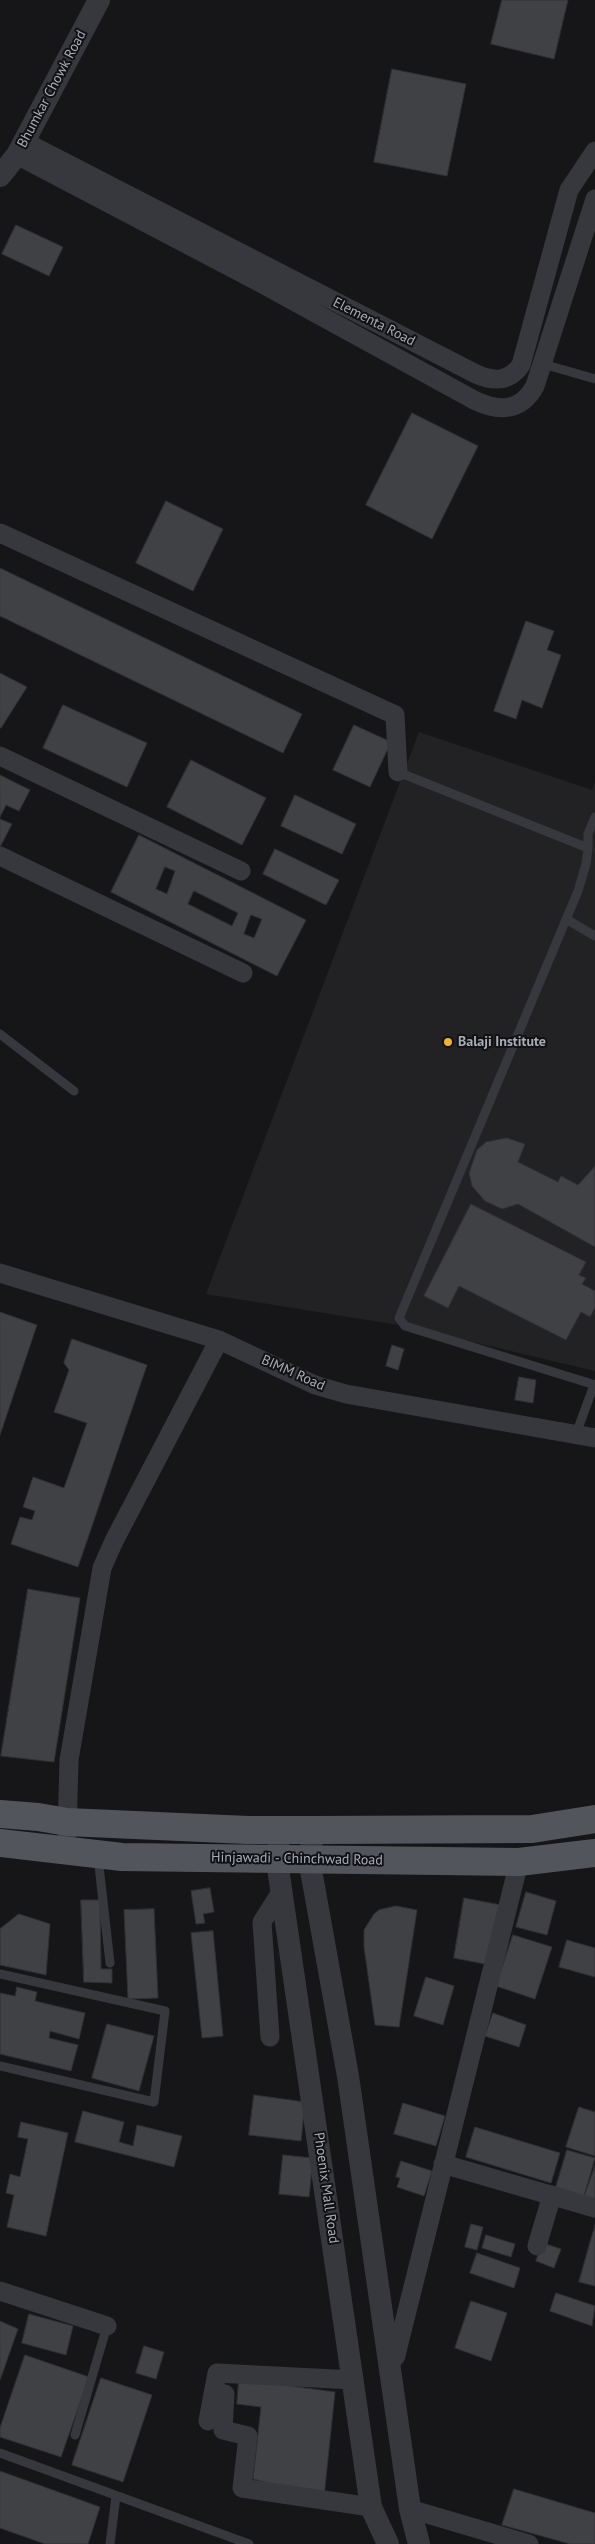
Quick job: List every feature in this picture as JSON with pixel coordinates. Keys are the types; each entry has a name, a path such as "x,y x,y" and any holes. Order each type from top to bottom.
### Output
{"main road":[{"path":"0,1802 32,1816 54,1849 0,1862"},
{"name":"Hinjawadi - Chinchwad Road","path":"0,1814 32,1816 67,1822 248,1830 532,1829 595,1819"},
{"name":"Hinjawadi - Chinchwad Road","path":"0,1843 122,1857 519,1862 595,1852"}],"street":[{"name":"Bhumkar Chowk Road","path":"0,176 20,148 99,0"},
{"name":"Elementa Road","path":"20,148 143,212 485,378 501,380 516,372 524,357 569,190 595,151"},
{"name":"Elementa Road","path":"143,212 492,408 509,408 525,400 535,386 595,199"},
{"path":"524,357 543,364"},
{"path":"0,533 395,715 398,772"},
{"path":"0,756 241,871"},
{"path":"0,856 243,973"},
{"name":"BIMM Road","path":"0,1273 219,1340 315,1385 346,1394 595,1438"},
{"path":"54,1849 67,1822 69,1760 102,1568 114,1541 219,1340"},
{"name":"Phoenix Mall Road","path":"280,1829 276,1858 372,2507 388,2544"},
{"path":"314,1830 309,1859 348,2076 410,2509 419,2544"},
{"path":"389,2364 396,2356 519,1862"},
{"path":"270,2037 262,1922 281,1892"},
{"path":"443,2164 595,2208"},
{"path":"537,2246 552,2195"},
{"path":"0,2291 107,2326"},
{"path":"208,2421 217,2373 353,2380"},
{"path":"224,2394 223,2430 248,2436 242,2488 372,2507"},
{"path":"410,2509 529,2544"}],"lane":[{"path":"543,364 595,379"},
{"path":"398,772 588,848"},
{"path":"576,1434 594,1385 406,1326 399,1318 566,919 586,864 595,817"},
{"path":"566,919 595,936"},
{"path":"0,1034 74,1091"},
{"path":"98,1854 110,1963"},
{"path":"0,1974 165,2011 154,2102 0,2066"},
{"path":"75,2435 107,2326"},
{"path":"0,2452 249,2544"},
{"path":"110,2544 116,2496"}],"shaded area":[{"name":"Balaji Institute","path":"419,732 592,790 595,782 595,1371 405,1326 206,1294"}],"building":[{"path":"502,0 568,0 554,59 491,44"},
{"path":"392,69 466,84 447,176 374,162"},
{"path":"16,225 63,247 49,276 2,254"},
{"path":"412,413 478,446 432,539 366,505"},
{"path":"166,501 223,529 193,591 136,563"},
{"path":"0,568 302,714 283,753 0,616"},
{"path":"526,621 554,631 547,650 561,655 542,708 522,700 516,719 494,711"},
{"path":"0,673 27,687 1,728 0,728"},
{"path":"63,705 147,743 127,787 43,748"},
{"path":"354,725 391,742 370,787 333,770"},
{"path":"191,760 266,798 242,845 167,807"},
{"path":"0,775 30,790 19,811 6,805 0,817"},
{"path":"295,795 356,824 342,854 281,826"},
{"path":"0,819 12,824 0,847"},
{"path":"139,835 306,920 277,976 111,892","holes":["165,867 175,871 167,894 156,889","194,891 238,913 232,926 188,904","251,915 262,919 254,938 244,934"]},
{"path":"275,849 339,880 326,905 263,874"},
{"path":"507,1138 525,1144 518,1162 558,1182 561,1176 578,1185 595,1166 595,1247 518,1204 502,1209 485,1201 472,1186 469,1173 477,1150 486,1142"},
{"path":"471,1204 586,1262 579,1275 586,1278 582,1284 595,1291 595,1308 590,1317 581,1312 566,1340 459,1286 448,1308 424,1296"},
{"path":"0,1312 37,1325 0,1435"},
{"path":"72,1339 147,1365 78,1567 11,1544 20,1517 32,1520 35,1511 23,1507 33,1477 64,1488 87,1423 54,1412 69,1370 64,1363"},
{"path":"392,1345 404,1349 398,1370 386,1366"},
{"path":"519,1377 536,1380 533,1403 515,1400"},
{"path":"28,1589 80,1598 54,1762 1,1756"},
{"path":"210,1888 214,1912 203,1914 205,1923 196,1924 191,1891"},
{"path":"526,1892 556,1901 547,1935 516,1927"},
{"path":"464,1898 501,1905 490,1965 454,1958"},
{"path":"81,1900 100,1900 101,1969 112,1969 112,1983 84,1982"},
{"path":"396,1906 417,1910 399,2027 375,2025 364,1947 364,1930 374,1914 379,1910"},
{"path":"154,1909 158,1998 128,1999 124,1910"},
{"path":"19,1914 50,1924 46,1975 0,1965 0,1929"},
{"path":"213,1931 223,2036 202,2038 191,1933"},
{"path":"513,1935 552,1947 535,1999 496,1986"},
{"path":"567,1940 595,1948 595,1977 559,1967"},
{"path":"426,1977 454,1986 443,2025 414,2016"},
{"path":"17,1987 37,1992 35,2001 85,2013 79,2039 50,2031 49,2038 78,2045 71,2071 0,2054 0,1993 15,1996"},
{"path":"493,2013 526,2025 519,2047 485,2036"},
{"path":"107,2024 154,2036 139,2091 92,2078"},
{"path":"254,2095 305,2102 301,2141 249,2135"},
{"path":"403,2103 445,2116 436,2146 394,2134"},
{"path":"579,2107 595,2112 595,2156 566,2147"},
{"path":"83,2111 124,2122 119,2142 133,2146 137,2125 182,2136 174,2167 75,2142"},
{"path":"21,2122 68,2133 46,2236 7,2227 14,2195 6,2193 10,2174 20,2177 28,2139 18,2137"},
{"path":"475,2127 560,2153 551,2183 466,2157"},
{"path":"567,2150 595,2158 584,2196 556,2187"},
{"path":"283,2155 313,2158 309,2197 279,2194"},
{"path":"401,2161 432,2171 424,2196 397,2187 400,2178 396,2177"},
{"path":"595,2166 595,2204 583,2200"},
{"path":"471,2224 483,2227 477,2250 465,2247"},
{"path":"595,2225 595,2286 579,2282"},
{"path":"486,2235 515,2244 511,2257 482,2248"},
{"path":"543,2243 561,2249 554,2268 536,2261"},
{"path":"477,2253 520,2268 514,2288 470,2273"},
{"path":"556,2293 595,2306 592,2326 550,2311"},
{"path":"471,2301 507,2313 491,2361 455,2348"},
{"path":"29,2314 73,2326 66,2355 22,2343"},
{"path":"0,2321 18,2329 0,2380"},
{"path":"144,2346 164,2352 156,2379 136,2373"},
{"path":"25,2355 89,2377 61,2457 0,2437 0,2428"},
{"path":"101,2378 152,2395 123,2482 72,2465"},
{"path":"239,2379 335,2392 324,2497 253,2479 261,2407 237,2404"},
{"path":"0,2471 100,2507 88,2544 45,2544 0,2528"},
{"path":"514,2489 595,2513 595,2544 570,2544 502,2525"}],"place":[{"name":"Balaji Institute","path":"448,1042"}]}
